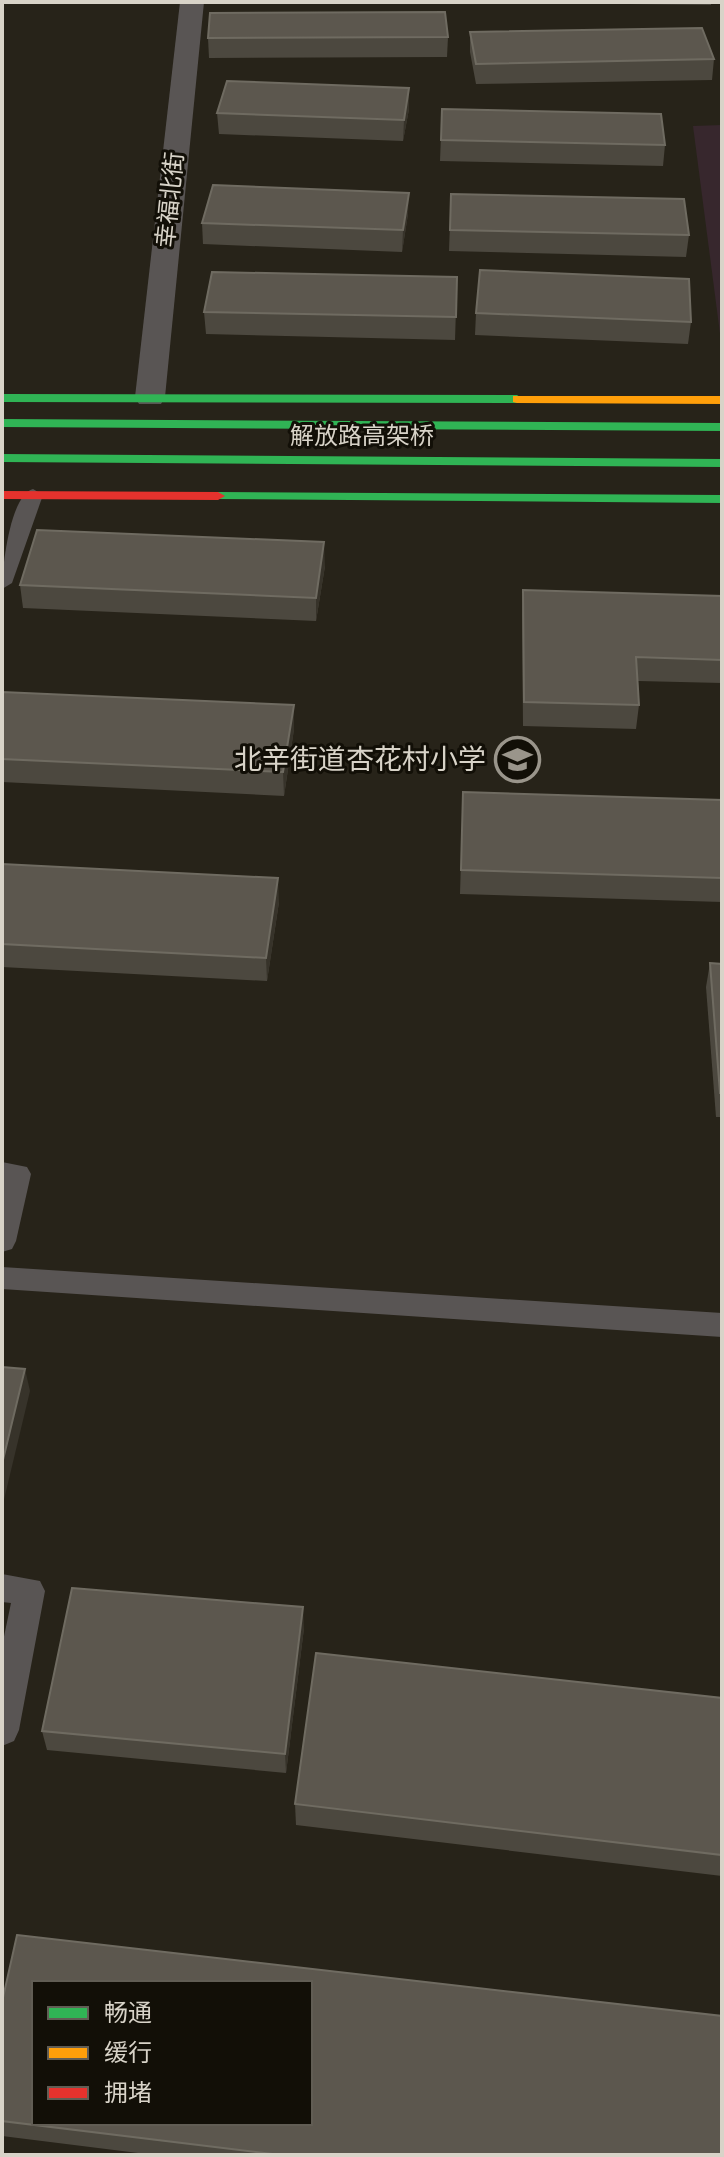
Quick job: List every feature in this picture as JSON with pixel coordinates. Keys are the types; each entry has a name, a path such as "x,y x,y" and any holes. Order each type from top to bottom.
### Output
{"street":[{"name":"幸福北街","path":"150,397 192,2"},
{"path":"2,398 722,400"},
{"name":"解放路高架桥","path":"2,423 722,427"},
{"name":"解放路高架桥","path":"2,458 722,463"},
{"path":"2,495 722,499"}],"lane":[{"path":"2,583 33,495"},
{"path":"2,1172 17,1174 2,1241"},
{"path":"2,1278 722,1325"},
{"path":"2,1588 29,1591 2,1730"}],"shaded area":[{"path":"722,125 722,349 693,126"}],"building":[{"path":"445,12 448,37 208,38 210,13"},
{"path":"702,28 714,59 476,64 470,32"},
{"path":"227,81 409,88 404,120 217,113"},
{"path":"442,109 661,114 665,145 441,140"},
{"path":"213,185 409,193 403,230 202,223"},
{"path":"451,194 684,199 689,235 450,230"},
{"path":"480,270 689,279 691,322 476,313"},
{"path":"212,272 457,277 456,317 204,312"},
{"path":"37,530 324,542 316,598 20,585"},
{"path":"523,590 722,596 722,660 636,657 639,705 524,702"},
{"path":"2,692 294,705 283,772 2,759"},
{"path":"463,792 722,800 722,878 461,870"},
{"path":"2,864 278,878 266,958 2,944"},
{"path":"710,963 722,964 722,1093 720,1093"},
{"path":"2,1367 25,1369 2,1464"},
{"path":"72,1588 303,1607 285,1754 42,1731"},
{"path":"316,1653 722,1698 722,1855 295,1804"},
{"path":"17,1935 722,2016 722,2155 281,2155 35,2125 312,2125 312,1981 32,1981 32,2125 2,2121 2,2002"}],"traffic: fast":[{"path":"2,398 517,399"},
{"path":"2,423 722,427"},
{"path":"2,458 722,463"},
{"path":"218,496 722,499"}],"traffic: slow":[{"path":"517,399 722,400"}],"traffic: jam":[{"path":"2,495 218,496"}],"place":[{"name":"北辛街道杏花村小学","path":"517,760"}]}
